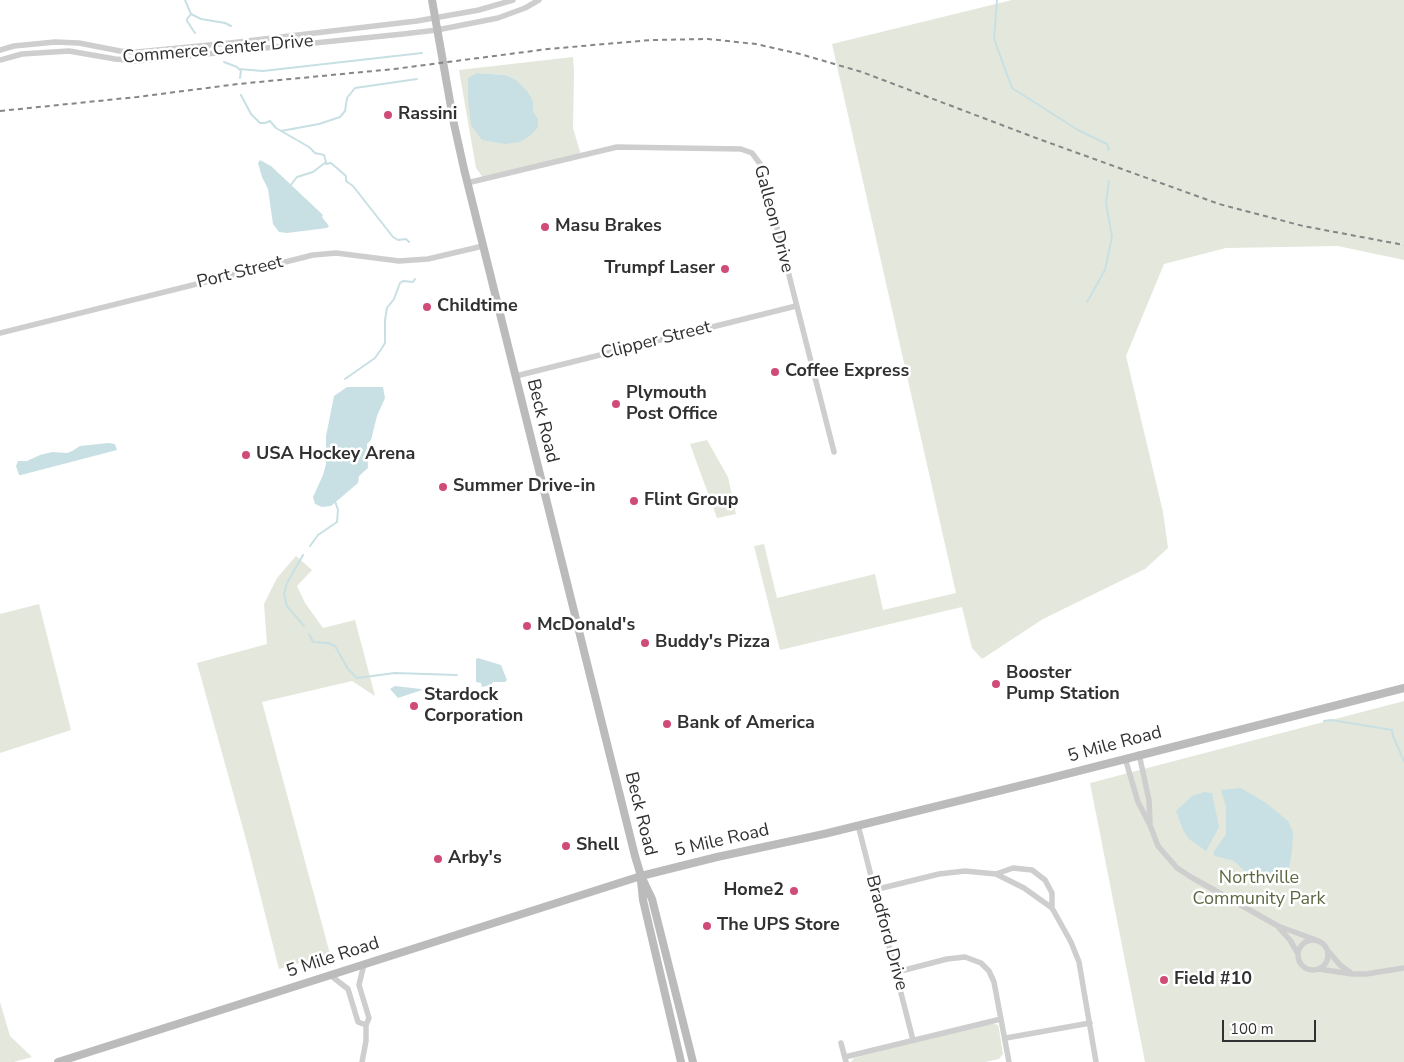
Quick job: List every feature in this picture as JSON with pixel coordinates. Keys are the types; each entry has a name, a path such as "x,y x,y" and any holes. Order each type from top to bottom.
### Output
{"street":[{"name":"Beck Road","path":"432,0 454,124 482,246 641,876 652,899 693,1062"},
{"name":"Commerce Center Drive","path":"0,50 14,46 55,42 79,43 120,51 137,52 230,43 435,18 487,8 513,0"},
{"name":"Commerce Center Drive","path":"0,60 22,54 56,51 79,52 112,59 137,61 437,30 511,14 538,0"},
{"path":"487,8 489,20"},
{"path":"230,43 231,52"},
{"name":"Galleon Drive","path":"467,183 616,147 747,151 756,156 761,165 834,452"},
{"name":"Port Street","path":"0,333 313,255 336,253 399,261 428,260 482,246"},
{"name":"Clipper Street","path":"516,376 796,306"},
{"name":"5 Mile Road","path":"58,1062 641,876 858,825 1404,688"},
{"path":"1139,754 1149,800 1150,825"},
{"path":"1125,758 1138,802 1158,846 1177,868 1191,878 1278,926 1320,942 1340,965 1352,974"},
{"name":"Bradford Drive","path":"858,825 914,1040"},
{"path":"996,874 1013,868 1032,870 1045,880 1052,893 1052,908"},
{"path":"874,890 939,874 965,871 996,874 1024,888 1052,908 1071,942 1079,962 1096,1062"},
{"name":"Beck Road","path":"641,876 642,900 681,1062"},
{"path":"1278,926 1298,952 1299,961 1309,970 1319,969 1366,974 1404,968"},
{"path":"1298,952 1299,948 1306,941 1316,940"},
{"path":"1319,969 1328,958 1327,949"},
{"path":"897,972 947,959 965,957 981,963 989,971 994,982 1006,1038 1007,1062"},
{"path":"362,1062 366,1025 369,1018 359,985 364,964"},
{"path":"330,975 348,989 358,1022 366,1025"},
{"path":"841,1043 846,1060 914,1040 1001,1019"},
{"path":"1006,1038 1090,1024"}],"green space":[{"path":"1012,0 1404,0 1404,260 1338,246 1226,248 1164,264 1126,356 1163,512 1168,548 1145,569 1043,619 982,659 972,648 962,607 780,650 754,546 764,544 777,598 875,574 883,610 956,593 832,44"},
{"path":"573,57 573,128 581,155 484,179 476,168 459,70","holes":["477,73 505,75 533,101 533,111 538,119"]},
{"path":"707,440 728,477 736,514 717,518 690,444"},
{"path":"296,556 312,570 297,586 305,603 323,628 355,620 375,696 352,681 262,702 330,954 279,969 247,843 197,663 267,644 264,604 277,578"},
{"path":"39,604 71,730 0,753 0,614"},
{"name":"Northville Community Park","path":"1404,701 1404,1062 1145,1062 1090,783"},
{"path":"0,1002 10,1036 32,1057 14,1062 0,1062"},
{"path":"991,1023 998,1025 999,1029 1003,1054 999,1059 985,1062 851,1062 854,1058"}],"water":[{"path":"477,73 505,75 516,80 527,91 533,101 533,111 538,119 538,127 531,135 520,142 505,144 482,140 471,125 468,99 468,78"},
{"path":"260,160 271,166 323,215 322,217 329,226 327,228 287,233 279,232 273,224 268,189 258,163"},
{"path":"347,387 383,387 385,398 377,416 371,440 367,444 368,468 359,476 358,483 331,506 322,507 315,504 313,497 326,464 326,436 334,396"},
{"path":"115,444 117,450 21,475 19,475 16,466 18,461 27,461 52,452 67,453 80,446"},
{"path":"476,659 501,665 507,680 505,682 493,682 491,685 482,687 481,683 476,682"},
{"path":"395,686 422,690 398,698 390,689"},
{"path":"1241,788 1266,803 1288,821 1293,832 1292,851 1288,874 1283,879 1254,880 1234,861 1215,856 1213,853 1226,834 1226,807 1221,790"},
{"path":"1204,792 1212,793 1219,827 1206,851 1189,839 1183,830 1176,811 1192,796"}],"waterway":[{"path":"185,0 191,14"},
{"path":"997,0 994,39 1012,88 1078,130 1107,144 1109,150"},
{"path":"191,14 201,19 225,23 231,26"},
{"path":"191,14 187,21 195,33"},
{"path":"239,69 263,71 422,53"},
{"path":"224,62 237,67 241,71 240,78"},
{"path":"281,131 319,124 340,117 345,111 347,98 355,88 417,79"},
{"path":"241,95 251,114 260,123 270,121 276,128 309,147 315,153 324,155 326,162"},
{"path":"326,162 326,164 331,163 346,176 346,181 353,186 393,237 398,240 406,239 409,242"},
{"path":"290,186 297,177 313,172 326,162"},
{"path":"1087,302 1105,270 1112,237 1106,203 1109,181"},
{"path":"345,379 375,358 385,343 387,308 394,299 400,283 403,281 413,282 415,279"},
{"path":"310,546 318,535 337,522 338,510 335,501"},
{"path":"303,555 287,583 284,594 287,606 304,626"},
{"path":"309,634 313,642 328,643 335,646 348,669 357,678 395,673 457,675"},
{"path":"1324,721 1331,720 1392,730 1404,761"}],"railway":[{"path":"0,111 137,97 238,84 394,69 548,49 651,40 708,39 756,44 800,54 862,72 1036,138 1219,204 1303,226 1404,245"}],"place":[{"name":"Rassini","path":"388,115"},
{"name":"Masu Brakes","path":"545,227"},
{"name":"Trumpf Laser","path":"725,269"},
{"name":"Childtime","path":"427,307"},
{"name":"Coffee Express","path":"775,372"},
{"name":"Plymouth Post Office","path":"616,404"},
{"name":"USA Hockey Arena","path":"246,455"},
{"name":"Summer Drive-in","path":"443,487"},
{"name":"Flint Group","path":"634,501"},
{"name":"McDonald's","path":"527,626"},
{"name":"Buddy's Pizza","path":"645,643"},
{"name":"Booster Pump Station","path":"996,684"},
{"name":"Stardock Corporation","path":"414,706"},
{"name":"Bank of America","path":"667,724"},
{"name":"Shell","path":"566,846"},
{"name":"Arby's","path":"438,859"},
{"name":"Home2","path":"794,891"},
{"name":"The UPS Store","path":"707,926"},
{"name":"Field #10","path":"1164,980"}]}
